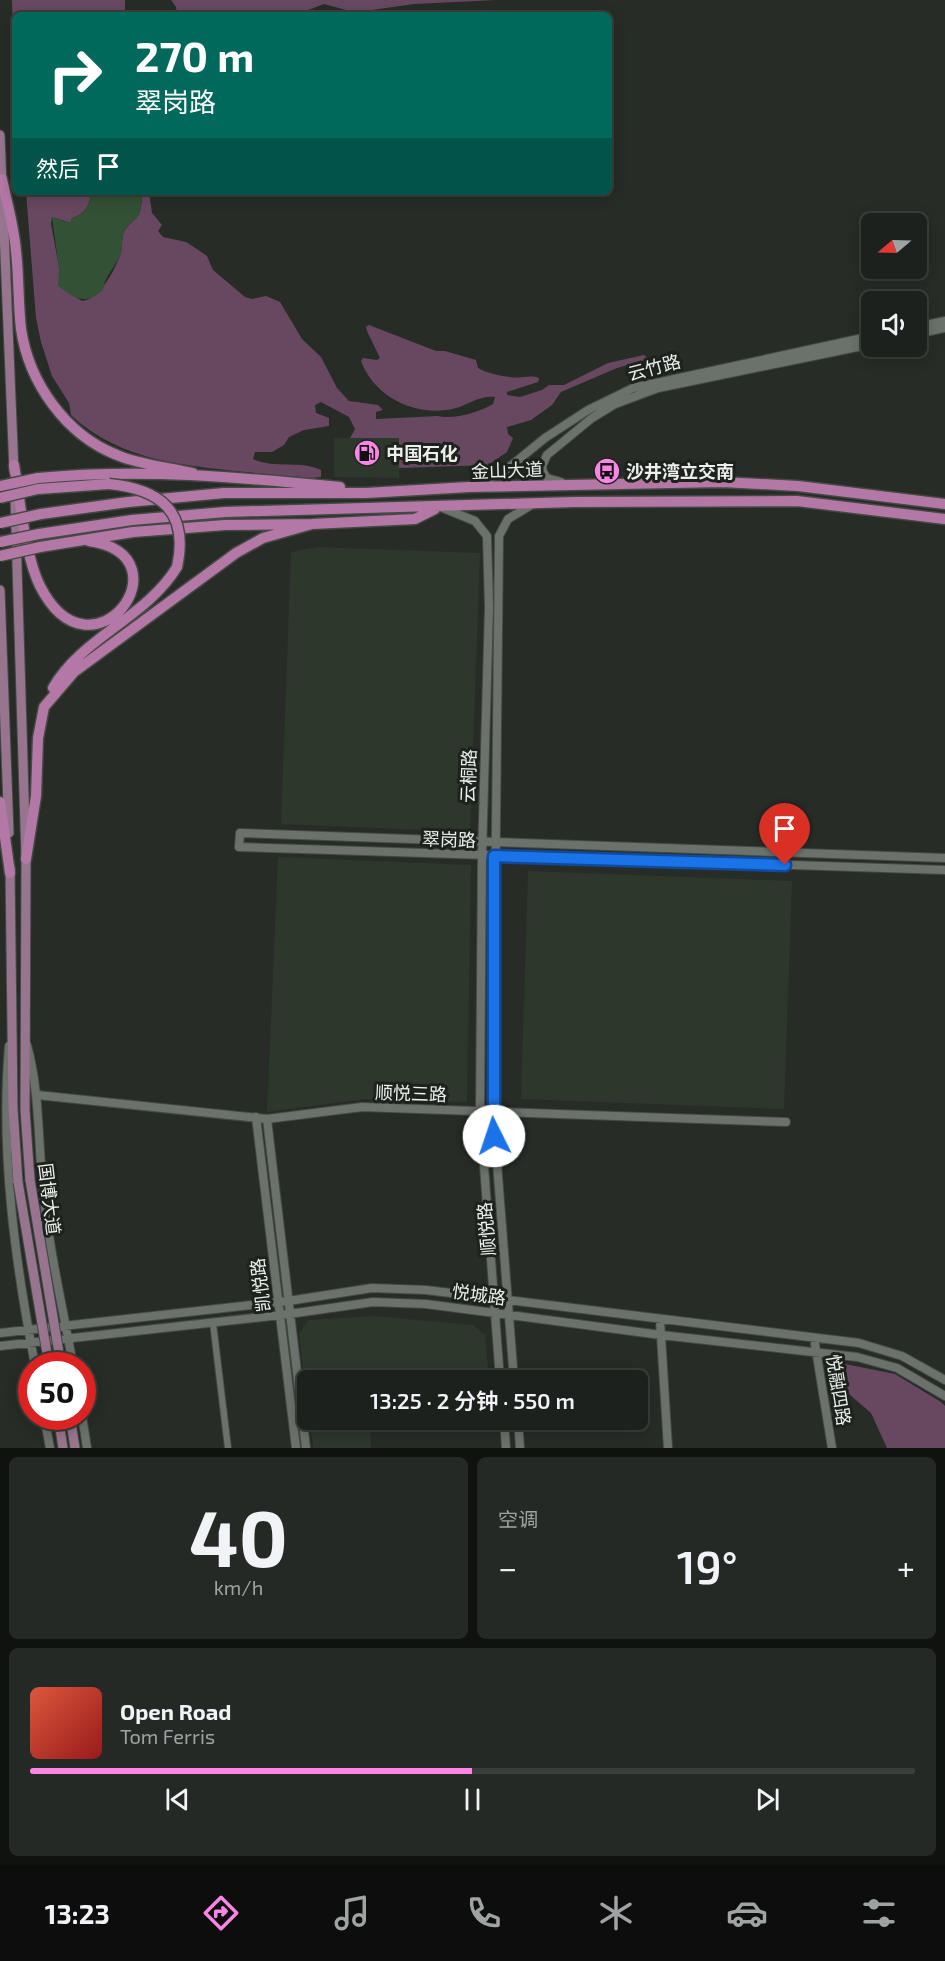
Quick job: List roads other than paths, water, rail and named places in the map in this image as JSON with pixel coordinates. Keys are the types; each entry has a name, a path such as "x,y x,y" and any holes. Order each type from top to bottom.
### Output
{"highway":[{"path":"2,179 16,249 21,330 36,378 48,398 75,429 109,451 193,473"},
{"path":"14,465 32,563 39,584 49,601 62,614 78,622 96,624 109,621 122,612 130,600 133,585 131,569 113,546 80,540"},
{"path":"0,498 38,484 80,474 193,473 388,492"},
{"name":"金山大道","path":"0,523 40,514 128,502 225,493 388,492 570,484 722,482 798,486 945,504"},
{"path":"0,486 109,484 145,490 169,508 182,537 177,567 156,595 68,667 54,685 44,707 38,738 36,796 26,859"},
{"name":"金山大道","path":"0,542 132,519 225,512 535,503 721,499 797,501 945,519"},
{"path":"0,556 133,532 225,525 415,519 440,506"},
{"path":"44,707 74,672 236,554 263,538 312,524"},
{"path":"0,802 10,873"}],"main road":[{"name":"国博大道","path":"0,135 14,465 26,859 25,1036 30,1180 58,1352"},
{"path":"927,325 945,321"},
{"path":"927,332 945,328"},
{"name":"云竹路","path":"469,488 502,473 562,427 611,397 633,388 861,338"},
{"name":"云竹路","path":"570,484 547,477 543,472 543,461 552,449 615,404 658,388 861,346"},
{"name":"云桐路","path":"492,1112 499,536 508,519 535,503"},
{"name":"云桐路","path":"440,506 475,521 487,536 489,607 482,842 480,1112"},
{"name":"国博大道","path":"0,590 10,873 11,1034 18,1182 46,1352"},
{"name":"翠岗路","path":"945,858 240,833 239,847 945,870"},
{"path":"11,1034 1,1091 9,1196 33,1352"},
{"path":"25,1036 37,1095 42,1179 70,1352"},
{"name":"顺悦三路","path":"37,1095 267,1119 362,1107 786,1122"},
{"name":"顺悦路","path":"480,1112 500,1370"},
{"name":"顺悦路","path":"492,1112 513,1370"},
{"name":"凯悦路","path":"256,1118 306,1448"},
{"name":"凯悦路","path":"267,1119 283,1302"},
{"name":"悦城路","path":"0,1333 283,1302 372,1288 426,1290 660,1320 859,1342 902,1356 945,1380"},
{"name":"悦城路","path":"0,1346 285,1315 373,1302 426,1304 661,1335 816,1351 856,1358 897,1368 945,1396"},
{"name":"凯悦路","path":"285,1315 296,1448"},
{"path":"660,1320 668,1448"},
{"name":"悦融四路","path":"814,1338 832,1448"},
{"path":"47,1430 50,1448"},
{"path":"60,1430 63,1448"},
{"path":"72,1430 75,1448"},
{"path":"84,1430 87,1448"},
{"path":"505,1430 506,1448"},
{"path":"519,1430 520,1448"}],"street":[{"path":"213,1323 228,1448"}],"place":[{"name":"中国石化","path":"367,453"},
{"name":"沙井湾立交南","path":"607,471"}]}
